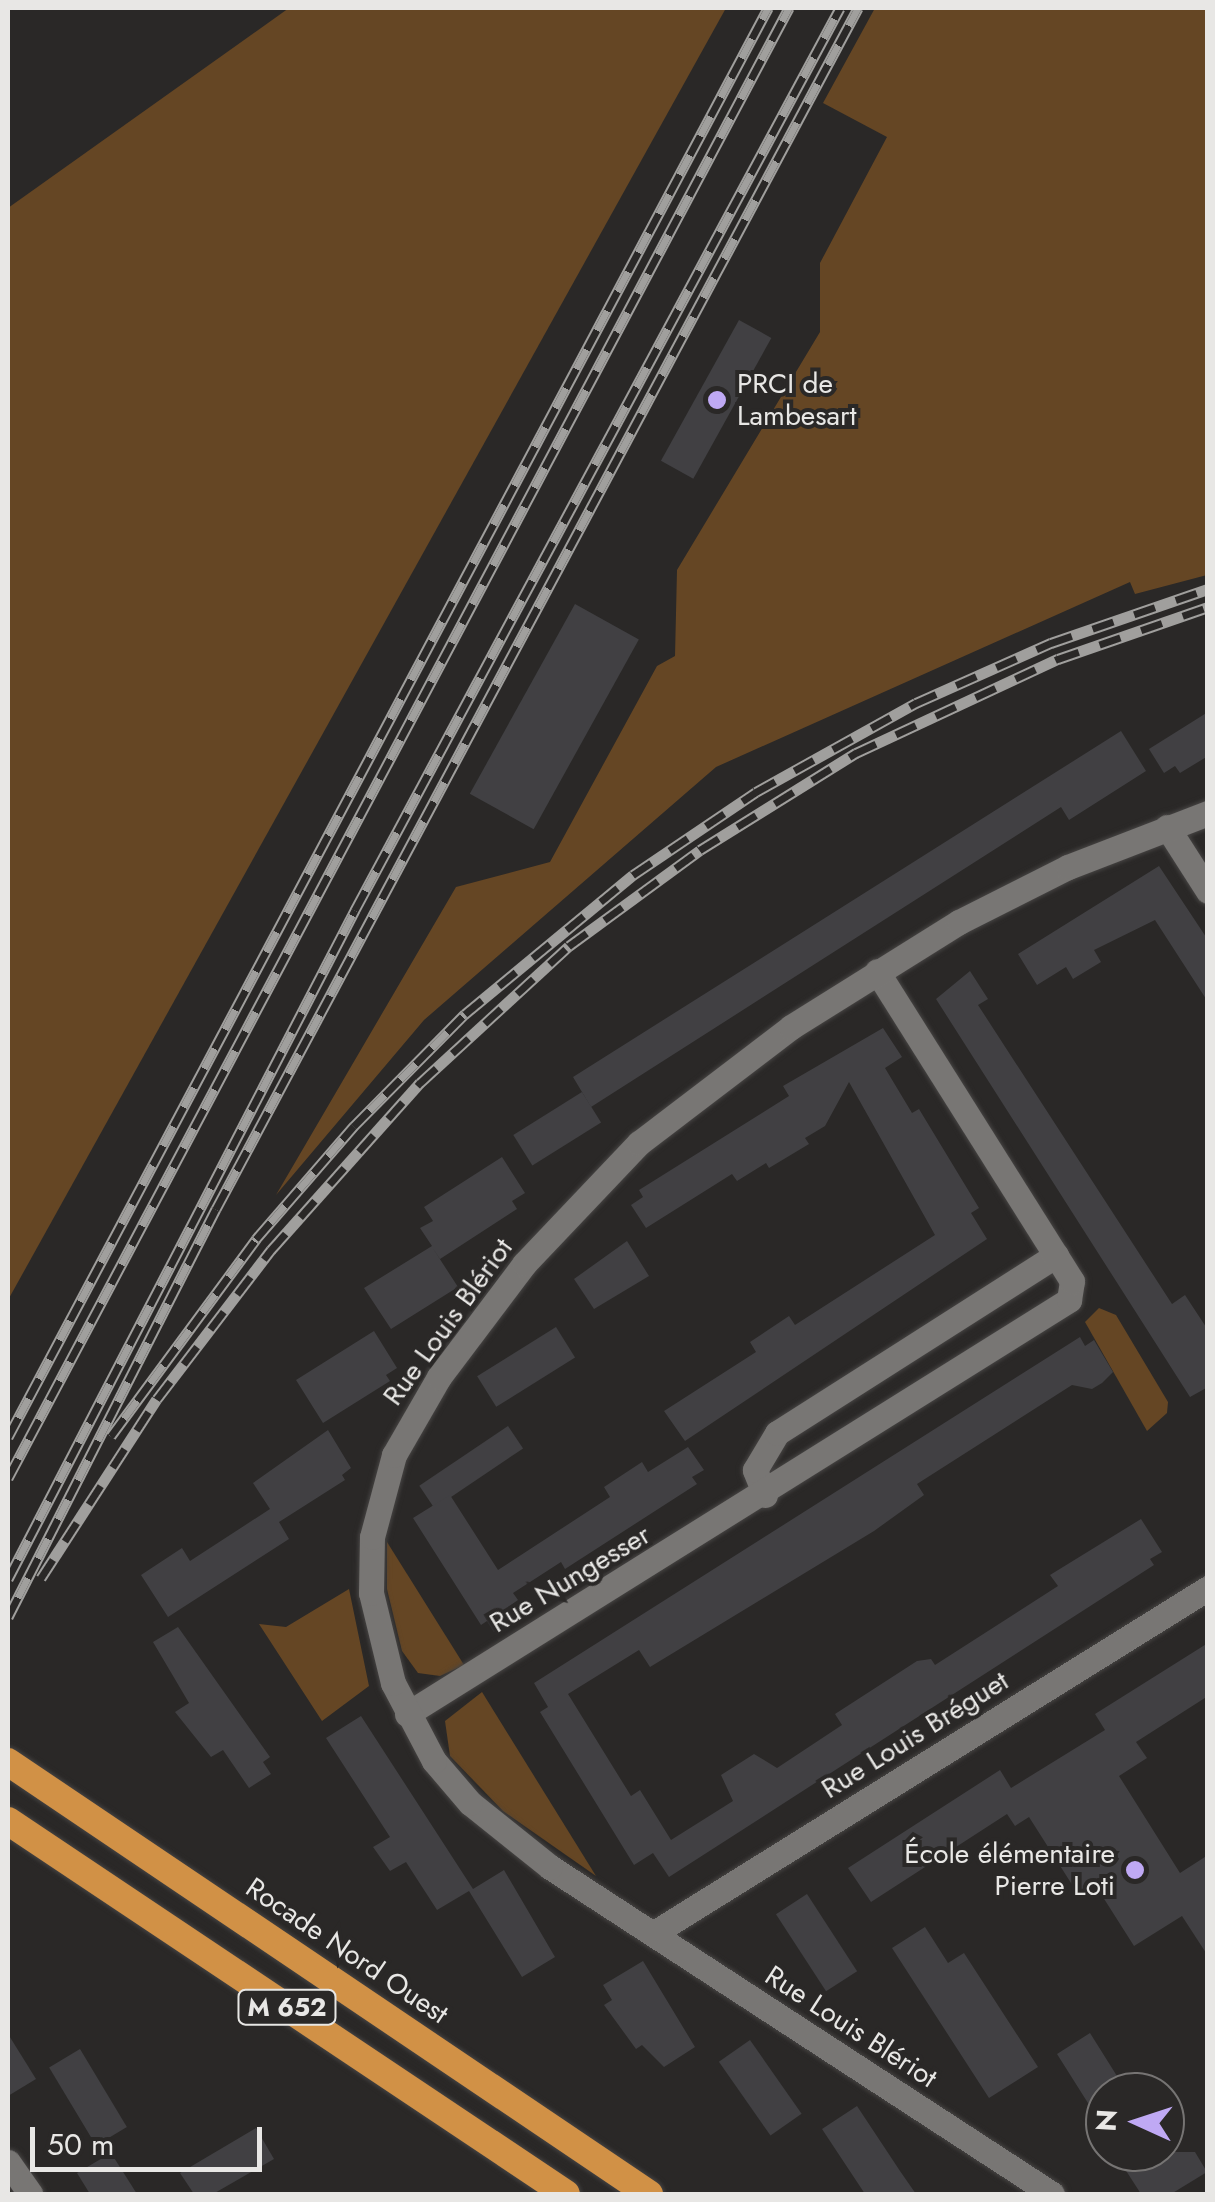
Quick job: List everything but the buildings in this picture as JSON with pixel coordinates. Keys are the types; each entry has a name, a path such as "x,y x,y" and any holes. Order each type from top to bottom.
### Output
{"highway":[{"name":"Rocade Nord Ouest","path":"8,1762 649,2194"},
{"name":"M 652","path":"8,1821 566,2194"}],"street":[{"name":"Rue Louis Blériot","path":"1052,2194 494,1825 434,1761 407,1714 376,1623 371,1551 383,1484 422,1402 524,1264 612,1168 730,1069 877,971 1032,884 1208,813"},
{"path":"1167,827 1208,892"},
{"name":"Rue Nungesser","path":"407,1714 1062,1307 1072,1281 877,971"},
{"path":"765,1495 755,1470 777,1433 1056,1256"},
{"name":"Rue Louis Bréguet","path":"654,1933 1208,1588"},
{"path":"8,2162 30,2194"}],"shaded area":[{"path":"289,8 726,8 8,1300 8,208"},
{"path":"875,8 1207,8 1207,575 1135,594 1130,582 716,767 424,1020 276,1195 456,887 550,862 657,666 675,656 677,570 820,332 820,263 887,137 823,103"},
{"path":"1099,1308 1116,1315 1168,1402 1167,1413 1147,1431 1085,1322"},
{"path":"387,1542 464,1665 440,1676 418,1673 402,1651 387,1589"},
{"path":"349,1589 369,1686 322,1721 259,1624 286,1627"},
{"path":"482,1692 596,1876 503,1811 450,1756 445,1721"}],"railway":[{"path":"8,1437 768,8"},
{"path":"8,1478 789,8"},
{"path":"8,1579 355,910 840,8"},
{"path":"8,1617 216,1209 858,8"},
{"path":"111,1436 256,1239 354,1126 465,1014 633,875 756,792 916,703 1051,643 1208,589"},
{"path":"41,1578 157,1399 271,1250 420,1083 569,946 700,850 856,753 1058,659 1208,607"}],"place":[{"name":"PRCI de Lambesart","path":"717,400"},
{"name":"École élémentaire Pierre Loti","path":"1135,1870"}]}
